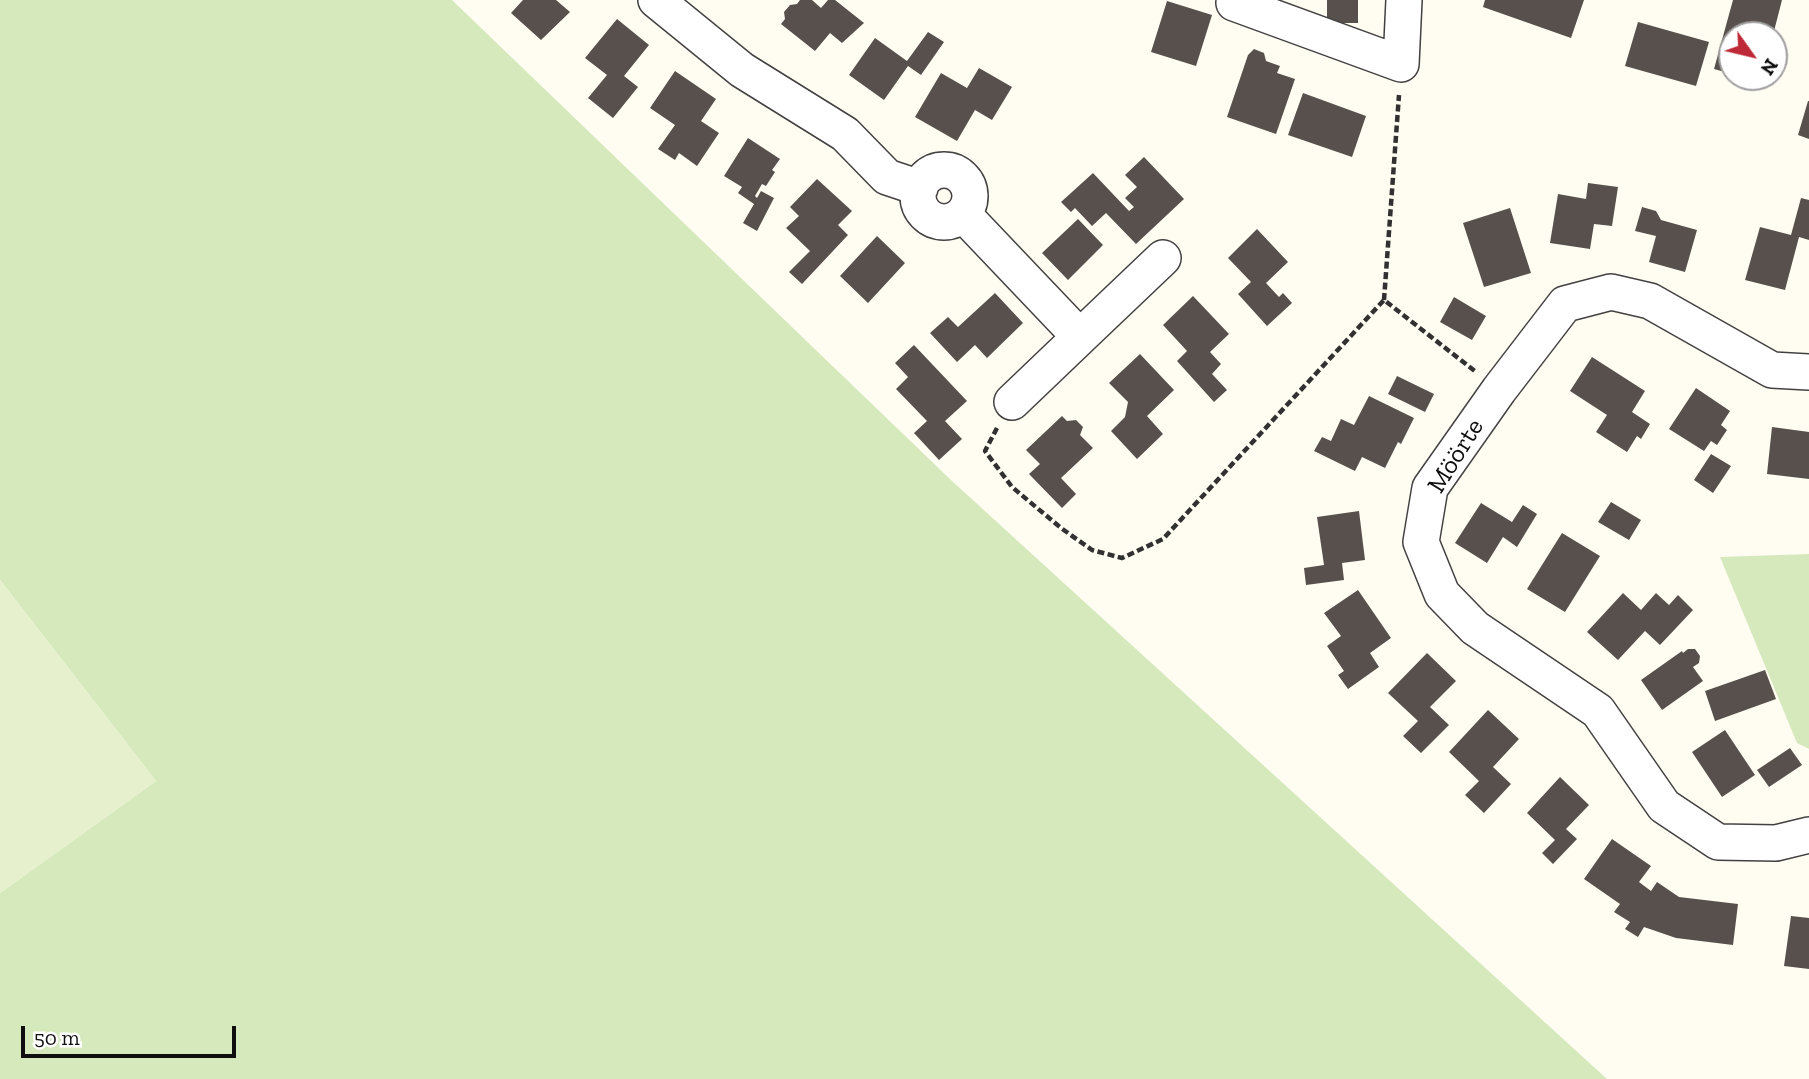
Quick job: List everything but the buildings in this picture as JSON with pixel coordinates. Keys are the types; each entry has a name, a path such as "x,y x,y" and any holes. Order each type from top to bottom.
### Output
{"street":[{"path":"656,0 742,70 845,134 887,177 920,188 925,179 943,170 961,177 970,195 963,214 1080,337"},
{"path":"1234,3 1401,64 1404,0"},
{"path":"1012,402 1163,258"},
{"name":"Möörte","path":"1809,372 1772,370 1650,301 1611,292 1564,304 1430,488 1421,542 1442,594 1475,628 1598,711 1664,806 1718,842 1776,843 1809,835"}],"path":[{"path":"1012,402 985,451 1012,487 1092,550 1122,558 1163,539 1384,300 1401,64"},
{"path":"1384,300 1499,390"}],"green space":[{"path":"0,0 452,0 952,481 1607,1079 0,1079 0,893 156,781 0,580"},
{"path":"1809,554 1809,749 1797,743 1720,557"},
{"path":"0,580 156,781 0,893"}]}
